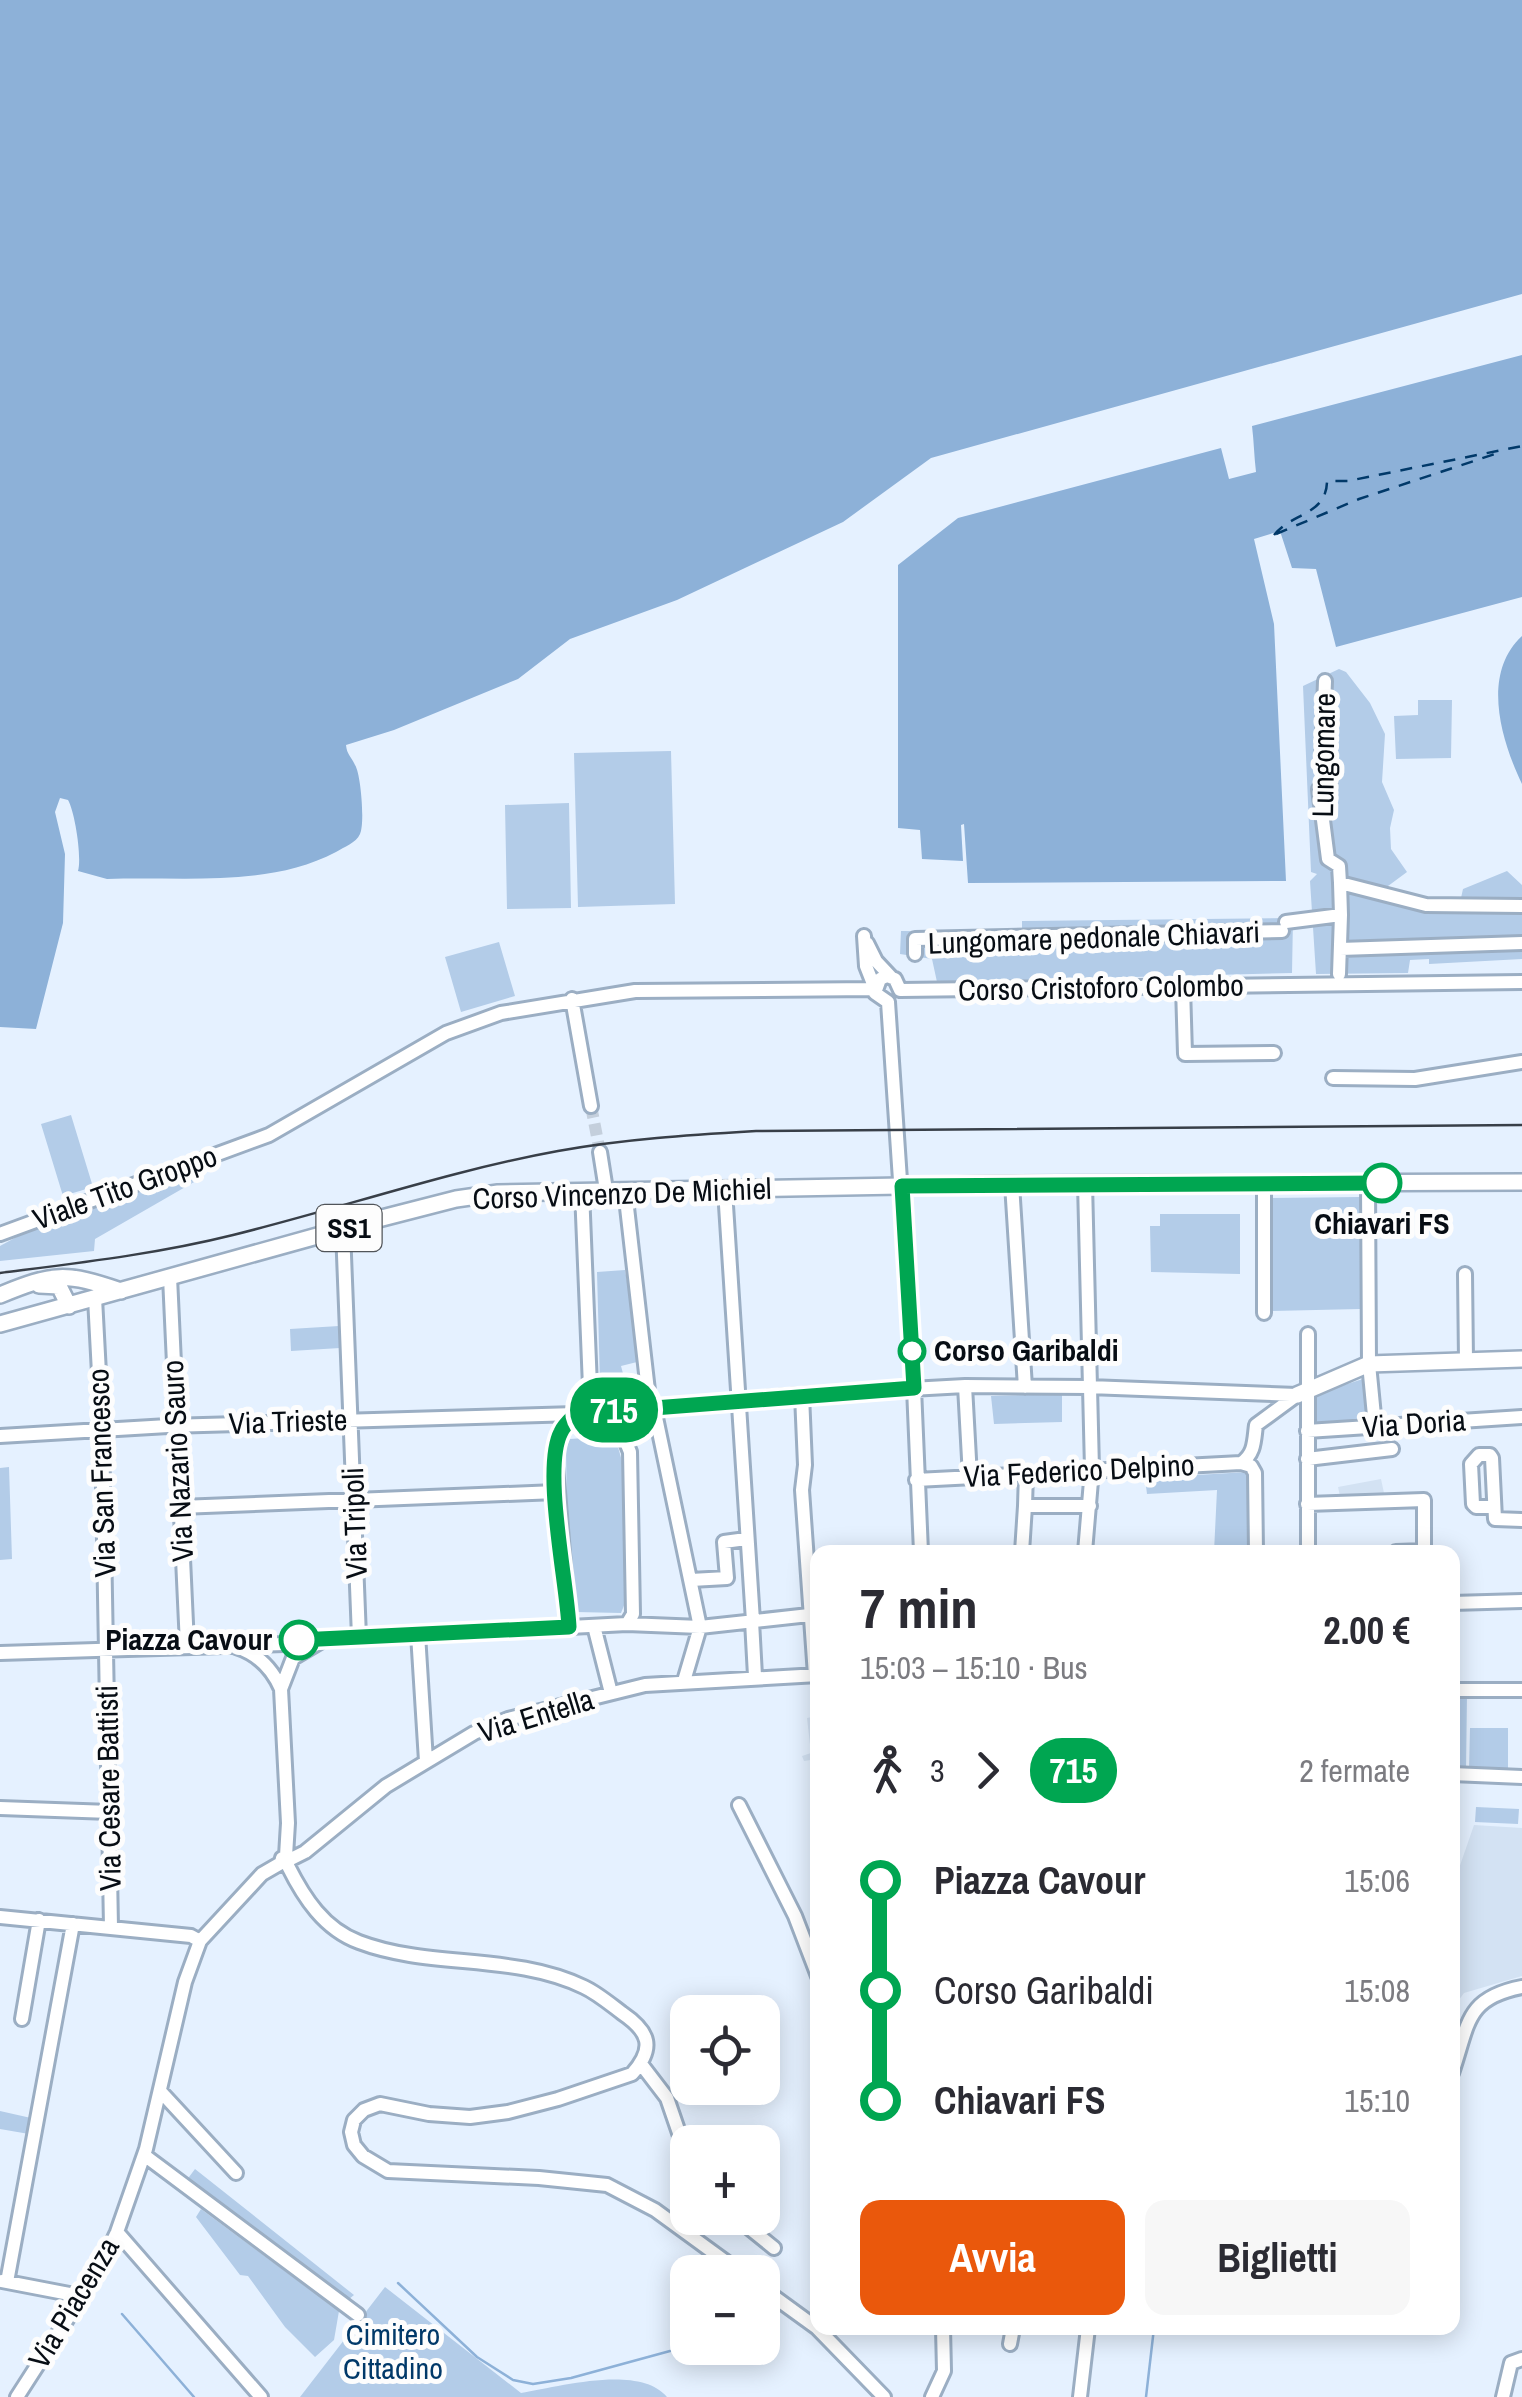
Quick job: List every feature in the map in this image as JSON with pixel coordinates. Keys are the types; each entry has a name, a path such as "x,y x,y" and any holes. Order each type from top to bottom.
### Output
{"main road":[{"path":"1264,1183 1522,1182"},
{"name":"SS1","path":"902,1186 1264,1183"},
{"name":"Corso Vincenzo De Michiel","path":"0,1324 476,1195 902,1186"},
{"path":"0,1295 58,1276 85,1279 121,1291"},
{"path":"30,1284 59,1286 68,1306"},
{"path":"1302,1393 1369,1364 1522,1359"}],"street":[{"name":"Lungomare","path":"1326,680 1322,760 1331,765 1329,788 1319,790 1328,859 1339,866 1340,883"},
{"path":"1339,974 1336,916 1340,883 1426,905 1522,906"},
{"name":"Lungomare pedonale Chiavari","path":"916,954 916,939 1286,924 1336,916"},
{"path":"864,936 876,961 892,977 898,982 898,997 888,1002 880,1000 866,966 864,936"},
{"path":"1340,949 1522,943"},
{"path":"875,990 880,979 892,977"},
{"name":"Corso Cristoforo Colombo","path":"900,990 1522,982"},
{"path":"1183,988 1185,1054 1274,1053"},
{"path":"591,1106 572,999 666,990 875,990"},
{"name":"Viale Tito Groppo","path":"0,1234 251,1142 306,1115 446,1032 501,1012 572,999"},
{"path":"888,1002 921,1545"},
{"path":"1333,1078 1415,1079 1522,1062"},
{"path":"600,1152 606,1190"},
{"path":"1264,1183 1264,1313"},
{"path":"1368,1183 1369,1364 1375,1426"},
{"path":"1012,1184 1025,1387"},
{"path":"1084,1184 1092,1469 1086,1545"},
{"path":"624,1190 652,1408 700,1627 684,1681"},
{"path":"725,1190 756,1676"},
{"path":"582,1191 590,1412"},
{"name":"Via Tripoli","path":"343,1230 359,1637"},
{"path":"1465,1274 1466,1361"},
{"name":"Via Nazario Sauro","path":"170,1277 187,1645"},
{"name":"Via San Francesco","path":"95,1298 107,1648"},
{"path":"1308,1334 1302,1393 1307,1430 1308,1545"},
{"path":"965,1386 970,1477"},
{"name":"Via Trieste","path":"0,1436 590,1412 965,1386 1302,1393"},
{"path":"1241,1463 1249,1458 1253,1448 1256,1425 1302,1393"},
{"path":"802,1395 804,1522 810,1577"},
{"path":"569,1627 555,1454 559,1434 590,1412"},
{"path":"590,1412 621,1430 630,1452 633,1614 627,1624"},
{"name":"Via Doria","path":"1307,1430 1522,1417"},
{"path":"1306,1459 1392,1449"},
{"path":"1241,1463 1251,1466 1255,1473 1256,1545"},
{"name":"Via Federico Delpino","path":"916,1480 1241,1463"},
{"path":"1022,1545 1026,1472"},
{"path":"180,1507 556,1492"},
{"path":"1307,1504 1424,1500 1424,1545"},
{"path":"1025,1506 1090,1506"},
{"path":"1494,1507 1496,1520 1522,1520"},
{"path":"690,1580 726,1578 724,1542 746,1539"},
{"path":"1460,1604 1522,1601"},
{"path":"0,1653 280,1644 627,1624 700,1627 810,1614"},
{"path":"594,1626 611,1693"},
{"path":"418,1634 426,1761"},
{"path":"280,1666 298,1652 328,1639"},
{"path":"224,1644 280,1666"},
{"path":"280,1644 265,1651 280,1666"},
{"path":"280,1644 287,1861 315,1912 338,1932 389,1951 546,1974 584,1987 633,2020 643,2032 648,2052 632,2074 508,2112 446,2116 380,2104 364,2110 354,2120 354,2145 363,2156 388,2171 607,2185 655,2210 717,2255"},
{"name":"Via Cesare Battisti","path":"107,1648 111,1928"},
{"name":"Via Entella","path":"200,1941 262,1874 304,1852 357,1807 474,1732 508,1719 645,1684 810,1675"},
{"path":"1460,1690 1522,1690"},
{"path":"1460,1774 1522,1777"},
{"path":"739,1804 795,1916 810,1955"},
{"path":"0,1808 110,1812"},
{"path":"0,1917 192,1936 200,1941"},
{"path":"22,2019 40,1920"},
{"path":"73,1924 4,2282 80,2296"},
{"name":"Via Piacenza","path":"17,2397 100,2268 118,2232 144,2155 185,1982 200,1941"},
{"path":"1460,2049 1472,2013 1479,2005 1498,1992 1522,1987"},
{"path":"641,2064 667,2098 676,2125"},
{"path":"161,2092 236,2173"},
{"path":"144,2155 358,2316"},
{"path":"118,2232 261,2397"},
{"path":"758,2235 774,2248"},
{"path":"780,2301 810,2323"},
{"path":"824,2335 884,2397"},
{"path":"932,2397 944,2371 943,2335"},
{"path":"1010,2344 1012,2335"},
{"path":"1080,2397 1087,2335"},
{"path":"1503,2397 1511,2363 1522,2359"}],"shaded area":[{"path":"0,0 1522,0 1522,294 931,458 843,522 677,600 570,639 518,679 394,730 346,745 359,778 360,834 350,844 310,863 253,876 107,879 78,871 73,814 68,800 60,798 55,812 65,854 63,923 36,1029 0,1027"},
{"path":"1522,355 1522,597 1336,647 1316,569 1292,568 1280,531 1254,539 1274,624 1286,881 968,883 964,824 963,861 922,859 920,830 898,828 898,565 958,518 1221,448 1229,479 1256,472 1252,426"},
{"path":"1522,636 1522,784 1502,728 1498,688 1509,651"},
{"path":"1381,1479 1384,1493 1341,1501 1338,1487"},
{"path":"1474,1825 1522,1828 1522,1976 1464,1993 1460,1998 1460,1865"}],"green space":[{"path":"1339,669 1346,672 1370,703 1385,734 1382,782 1394,810 1391,849 1407,872 1384,889 1432,904 1522,903 1522,959 1429,964 1429,959 1410,960 1408,973 1316,974 1310,881 1317,874 1311,872 1303,686"},
{"path":"1418,700 1452,700 1451,758 1396,759 1394,716 1418,715"},
{"path":"671,751 675,904 578,907 574,753"},
{"path":"569,803 571,908 507,909 505,805"},
{"path":"1507,871 1522,885 1522,897 1461,898 1463,889"},
{"path":"1293,918 1292,973 937,982 932,959 900,954 901,931 1022,932 1022,921"},
{"path":"499,942 515,996 461,1012 445,957"},
{"path":"71,1115 93,1187 63,1196 41,1124"},
{"path":"199,1173 201,1178 95,1239 94,1251 0,1261 0,1246 33,1228 168,1178"},
{"path":"1360,1197 1360,1309 1272,1311 1270,1198"},
{"path":"1160,1214 1240,1214 1240,1274 1151,1272 1150,1226 1160,1226"},
{"path":"625,1270 641,1361 621,1366 625,1381 600,1383 597,1272"},
{"path":"339,1326 340,1348 291,1351 290,1329"},
{"path":"1366,1378 1370,1423 1314,1423 1313,1395"},
{"path":"1062,1394 1062,1422 994,1424 991,1396"},
{"path":"613,1436 627,1495 625,1603 621,1613 576,1612 567,1525 566,1448 570,1439"},
{"path":"9,1467 12,1559 0,1560 0,1468"},
{"path":"1248,1472 1248,1545 1214,1545 1217,1490 1147,1494 1145,1478"},
{"path":"1460,1694 1467,1694 1466,1770 1460,1770"},
{"path":"1470,1728 1508,1728 1508,1772 1469,1770"},
{"path":"1476,1807 1519,1809 1518,1824 1475,1822"},
{"path":"0,2111 31,2118 29,2134 0,2129"},
{"path":"195,2169 354,2295 348,2300 186,2181"},
{"path":"201,2209 339,2311 334,2340 315,2357 285,2327 248,2276 240,2275 196,2217"},
{"name":"Cimitero Cittadino","path":"385,2287 521,2393 619,2380 654,2387 667,2397 300,2397"}],"waterway":[{"path":"398,2283 477,2357 513,2380 533,2384 571,2378 670,2351"},
{"path":"122,2314 194,2397"},
{"path":"1146,2397 1153,2335"}],"ferry route":[{"path":"1274,535 1321,501 1327,481 1348,481 1522,446"},
{"path":"1276,534 1359,499 1498,453"}],"tunnel":[{"path":"591,1106 600,1152"}],"railway":[{"path":"0,1273 204,1242 517,1159 657,1138 756,1131 1522,1125"}],"bus line":[{"name":"715","path":"299,1640 569,1627 555,1454 559,1434 576,1414 914,1388 902,1186 1382,1183"}],"place":[{"name":"Chiavari FS","path":"1382,1183"},
{"name":"Corso Garibaldi","path":"912,1351"},
{"name":"Piazza Cavour","path":"299,1640"}]}
